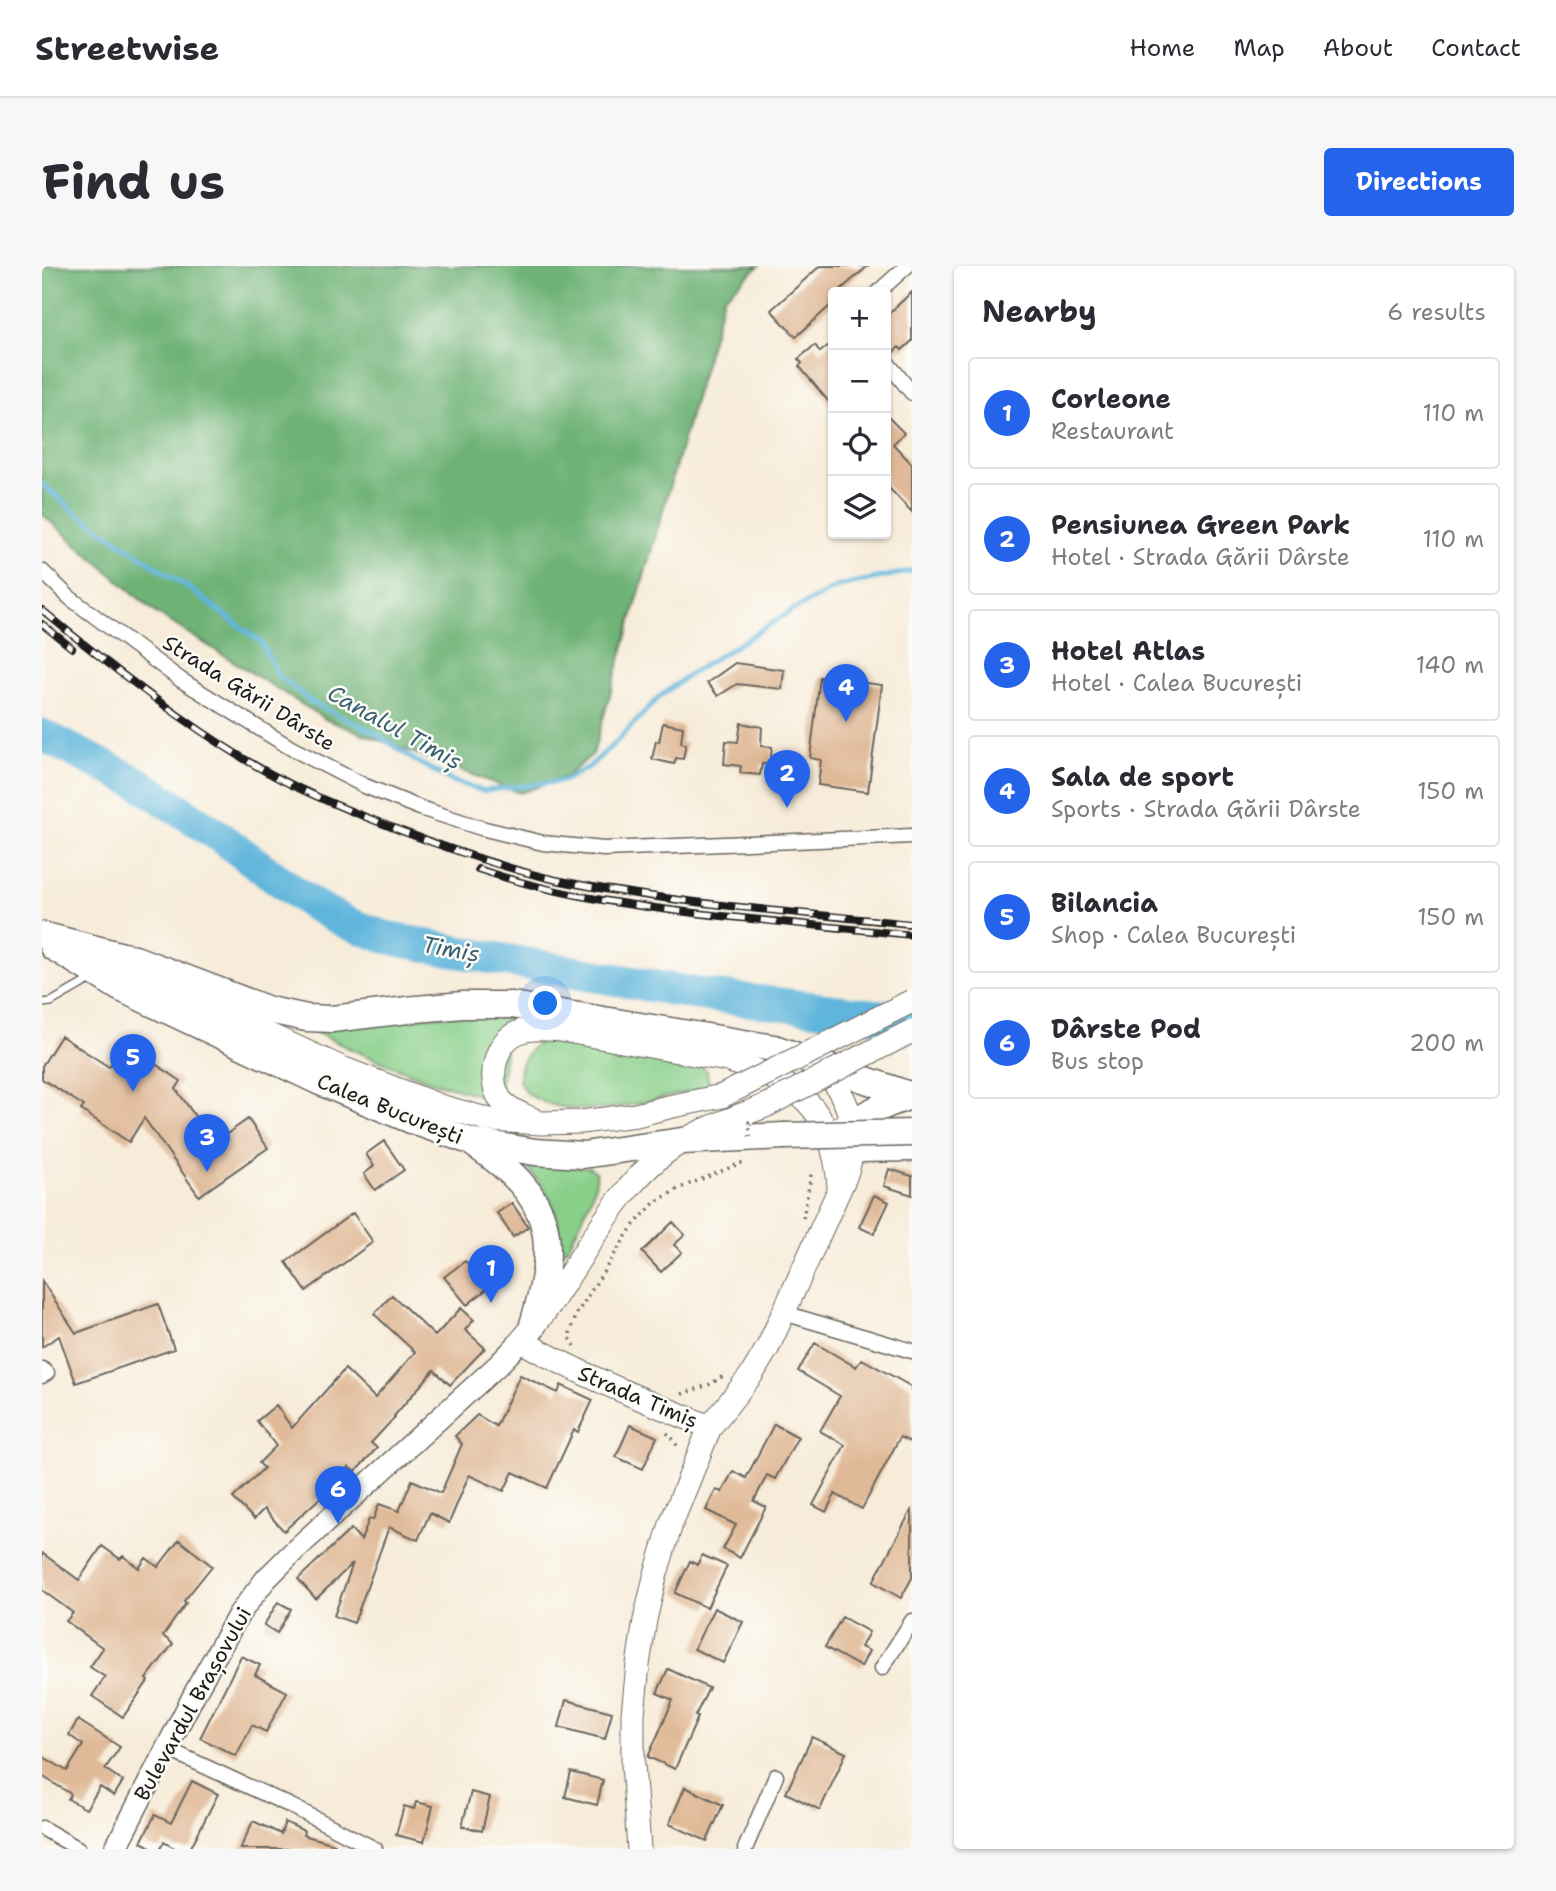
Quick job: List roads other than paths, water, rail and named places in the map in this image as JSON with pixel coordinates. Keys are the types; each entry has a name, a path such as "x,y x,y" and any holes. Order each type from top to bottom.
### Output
{"highway":[{"name":"Calea București","path":"42,938 120,988 318,1081 416,1122 470,1141 535,1152 583,1155 682,1141"},
{"path":"42,938 135,959 269,1010 307,1018 352,1018 463,1005 512,1006 754,1044 791,1053 911,1096"},
{"path":"830,1137 888,1102 911,1096"},
{"path":"682,1141 753,1147 784,1136 912,1133"},
{"path":"470,1141 511,1172 529,1192 541,1212 547,1237 548,1259 541,1299 527,1335"}],"main road":[{"name":"Calea București","path":"42,938 230,1017 344,1069 430,1103 490,1120 582,1122 636,1115 722,1096 912,1001"},
{"path":"541,1123 514,1111 500,1100 494,1083 497,1056 502,1044 524,1030 561,1030 727,1060 753,1068 783,1083 812,1105 830,1137 838,1170 839,1188"},
{"name":"Calea București","path":"682,1141 765,1106 912,1031"},
{"path":"822,1065 844,1097 852,1122"},
{"name":"Strada Timiș","path":"527,1335 571,1368 710,1427 752,1374 784,1313 849,1166 854,1140 852,1122"},
{"name":"Bulevardul Brașovului","path":"115,1849 225,1637 266,1579 527,1335 551,1304 625,1191 661,1156 682,1141"},
{"path":"639,1849 633,1764 633,1714 645,1620 671,1524 710,1427"}],"street":[{"path":"884,287 907,266"},
{"path":"891,367 912,393"},
{"name":"Strada Gării Dârste","path":"42,571 70,598 181,680 291,748 365,786 481,828 543,843 604,849 912,836"},
{"path":"849,1166 859,1155 912,1154"},
{"path":"784,1313 912,1351"},
{"path":"882,1668 912,1621"},
{"path":"167,1749 291,1806 375,1849"},
{"path":"745,1849 776,1776"},
{"path":"42,1828 79,1849"}],"lane":[{"path":"42,1003 51,1002 98,974"}],"waterway":[{"name":"Canalul Timiș","path":"42,484 74,511 190,589 261,642 277,675 313,703 374,732 414,760 452,781 483,791 563,781 589,767 658,698 690,674 793,610 838,586 912,571"},
{"name":"Timiș","path":"42,735 140,784 216,834 313,905 347,923 385,937 704,995 912,1020"}],"railway":[{"path":"42,610 141,689 246,760 321,798 439,845 520,871 604,889 736,907 912,924"},
{"path":"42,624 72,648"},
{"path":"478,869 542,888 641,906 912,935"}],"place":[{"name":"Sala de sport","path":"846,722"},
{"name":"Pensiunea Green Park","path":"787,808"},
{"name":"Bilancia","path":"133,1092"},
{"name":"Hotel Atlas","path":"207,1172"},
{"name":"Corleone","path":"491,1303"},
{"name":"Dârste Pod","path":"338,1524"}]}
